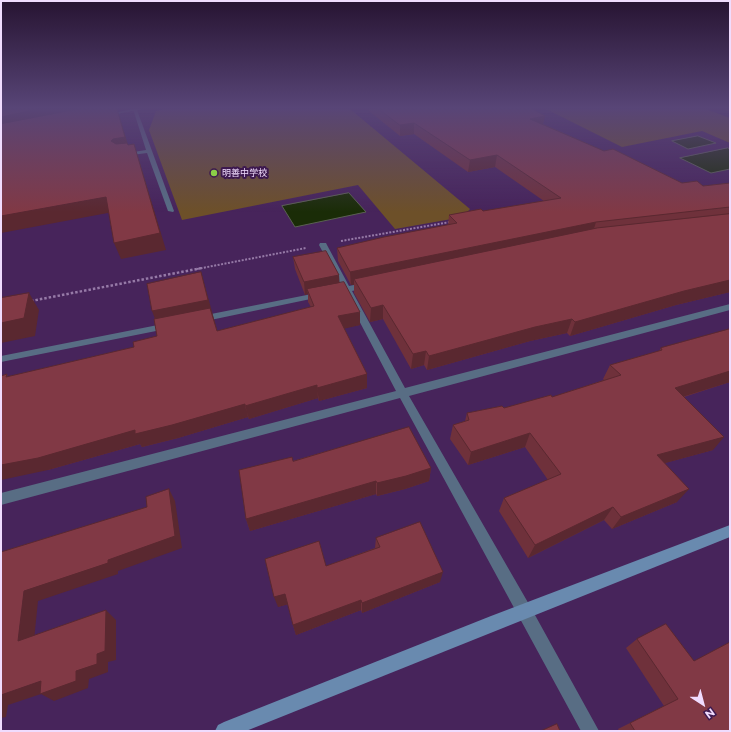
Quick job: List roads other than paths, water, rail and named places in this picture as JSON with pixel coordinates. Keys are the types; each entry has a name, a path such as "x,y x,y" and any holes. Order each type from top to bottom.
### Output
{"street":[{"path":"146,143 171,211"},
{"path":"121,155 149,151"},
{"path":"323,245 403,394 525,611 590,731"},
{"path":"194,320 378,283"},
{"path":"1,499 730,307"},
{"path":"1,359 178,324"},
{"path":"224,731 730,531"}],"place":[{"name":"明善中学校","path":"214,173"}]}
